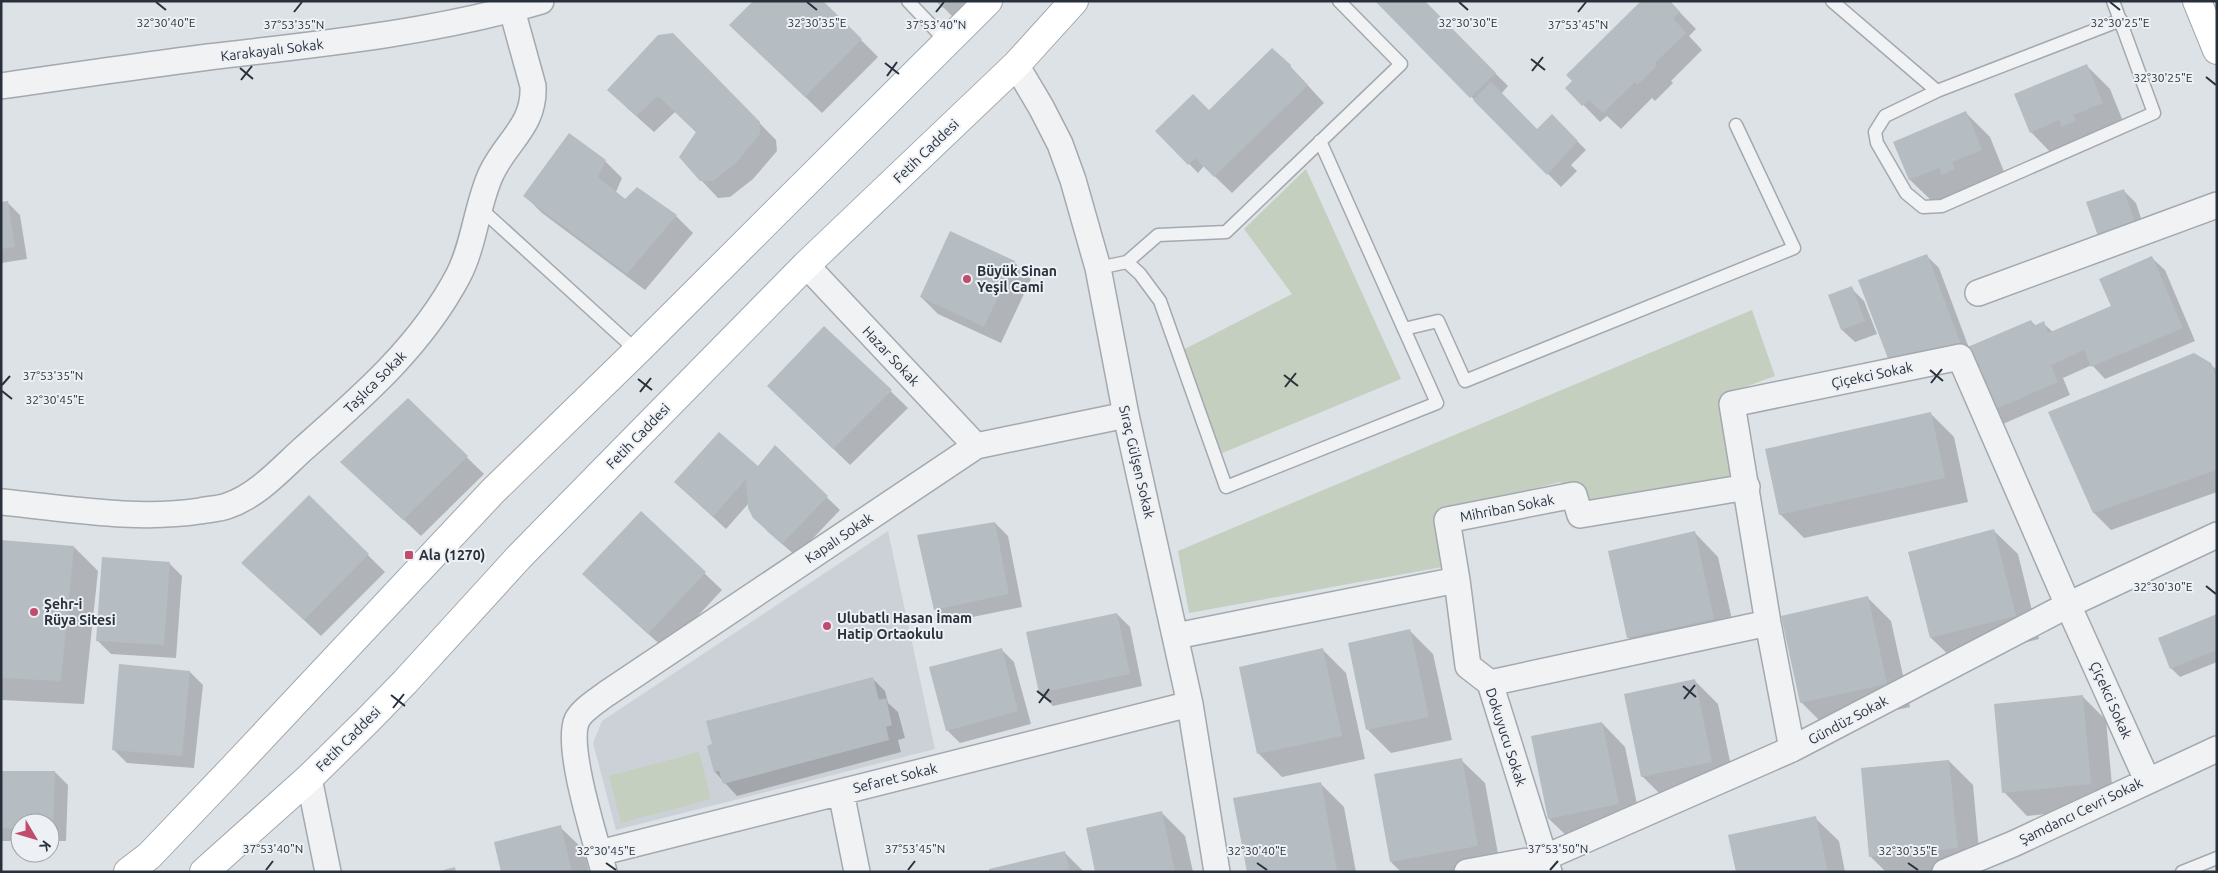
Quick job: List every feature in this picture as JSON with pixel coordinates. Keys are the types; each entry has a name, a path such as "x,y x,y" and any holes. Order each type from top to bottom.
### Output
{"main road":[{"path":"128,872 149,856 493,491 988,1"},
{"name":"Fetih Caddesi","path":"204,872 309,778 405,682 519,557 806,265 1016,65 1074,1"},
{"path":"2197,1 2217,50"}],"street":[{"name":"Karakayalı Sokak","path":"1,86 190,59 368,38 541,1"},
{"name":"Taşlıca Sokak","path":"1,502 129,514 180,514 226,506 258,489 377,384 406,352 434,315 459,274 490,174 500,157 525,124 533,98 532,86 505,8"},
{"name":"Sıraç Gülşen Sokak","path":"1016,65 1060,144 1073,180 1098,268 1126,415 1190,704 1217,872"},
{"path":"1978,293 2217,205"},
{"name":"Hazar Sokak","path":"806,265 976,446"},
{"name":"Çiçekci Sokak","path":"1792,749 1768,623 1732,404 1960,357 2147,780"},
{"name":"Kapalı Sokak","path":"602,862 575,757 574,736 577,720 606,694 976,446 1126,415"},
{"name":"Mihriban Sokak","path":"1457,580 1448,520 1574,495 1580,515 1747,487"},
{"name":"Gündüz Sokak","path":"1467,872 1546,865 1792,749 2068,605 2217,535"},
{"path":"1176,636 1457,580"},
{"name":"Dokuyucu Sokak","path":"1457,580 1468,666 1490,683 1546,865"},
{"path":"1490,683 1768,623"},
{"name":"Sefaret Sokak","path":"602,862 840,792 1190,704"},
{"name":"Şamdancı Cevri Sokak","path":"1945,872 2013,844 2217,749"},
{"path":"309,778 328,872"},
{"path":"840,792 857,872"}],"lane":[{"path":"908,1 947,42"},
{"path":"1098,268 1127,262 1158,235 1226,232 1401,64 1339,1"},
{"path":"1832,1 1937,91"},
{"path":"2113,1 2121,20 2154,113 1942,206 1923,208 1913,201 1897,181 1877,143 1875,132 1885,116 1937,91 2121,20"},
{"path":"1404,329 1438,321 1465,380 1794,248 1736,124"},
{"path":"1127,262 1140,274 1160,301 1226,486 1437,403 1320,141"},
{"path":"480,208 636,351"},
{"path":"2182,872 2217,858"}],"shaded area":[{"name":"Ulubatlı Hasan İmam Hatip Ortaokulu","path":"888,531 935,749 616,830 593,743 602,721"}],"green space":[{"path":"1306,169 1401,379 1220,454 1179,352 1292,294 1244,229"},
{"path":"1752,310 1775,376 1731,392 1741,477 1592,507 1560,482 1436,513 1448,566 1189,613 1178,551"},
{"path":"699,752 711,799 621,823 609,776"}],"building":[{"path":"753,1 823,1 862,39 805,97 729,25"},
{"path":"936,1 948,1 942,8"},
{"path":"1375,1 1425,1 1496,73 1470,98"},
{"path":"1641,1 1670,1 1680,12 1673,18 1686,33 1655,63 1657,66 1637,85 1635,82 1603,113 1589,100 1582,106 1565,88 1572,81 1566,75"},
{"path":"673,33 760,122 760,134 736,163 713,181 700,181 679,157 696,132 658,96 636,116 607,90 658,35"},
{"path":"1272,48 1291,65 1290,67 1308,85 1214,177 1195,158 1188,165 1155,131 1193,94 1209,110"},
{"path":"2087,64 2103,103 2073,115 2076,121 2062,127 2059,120 2030,133 2014,94"},
{"path":"1491,82 1537,129 1552,114 1578,141 1547,175 1473,100"},
{"path":"1966,111 1982,150 1952,162 1955,169 1942,175 1939,168 1909,180 1893,142"},
{"path":"569,133 606,160 598,177 625,199 637,187 677,215 627,274 523,196"},
{"path":"2124,189 2135,223 2098,236 2086,202"},
{"path":"8,201 15,247 1,249 1,202"},
{"name":"Büyük Sinan Yeşil Cami","path":"950,231 1015,261 984,327 920,297"},
{"path":"1927,254 1962,347 1892,369 1858,280"},
{"path":"2152,256 2183,328 2091,367 2084,350 2051,365 2058,382 1989,412 1963,349 2031,320 2034,326 2044,321 2048,333 2111,306 2099,279"},
{"path":"1852,286 1865,321 1841,330 1828,295"},
{"path":"824,326 892,390 833,449 767,386"},
{"path":"2194,353 2211,363 2217,378 2217,470 2093,513 2048,412"},
{"path":"408,398 468,456 403,520 340,462"},
{"path":"1931,412 1945,478 1779,515 1765,449"},
{"path":"719,432 758,466 775,445 828,496 782,544 753,518 748,508 746,479 713,517 674,482"},
{"path":"309,495 369,554 304,620 241,563"},
{"path":"641,511 706,572 648,634 582,574"},
{"path":"995,522 1009,594 934,610 917,535"},
{"path":"1994,529 2016,616 1930,638 1908,552"},
{"path":"1695,531 1714,619 1627,638 1608,551"},
{"name":"Şehr-i Rüya Sitesi","path":"1,540 74,546 61,681 1,678"},
{"path":"102,557 170,562 164,645 96,641"},
{"path":"1868,596 1887,684 1800,703 1781,616"},
{"path":"1117,613 1130,674 1039,693 1026,632"},
{"path":"2217,614 2217,650 2170,669 2158,638"},
{"path":"1410,629 1429,717 1366,730 1348,643"},
{"path":"1002,648 1018,711 946,731 929,667"},
{"path":"1323,648 1342,736 1257,754 1239,667"},
{"path":"119,664 190,671 182,756 112,750"},
{"path":"873,677 879,700 886,698 892,725 886,727 889,740 723,784 719,771 714,772 707,746 712,744 706,721"},
{"path":"1695,679 1712,762 1641,777 1624,694"},
{"path":"2083,695 2091,784 2002,793 1994,704"},
{"path":"1602,722 1619,804 1548,819 1531,736"},
{"path":"1462,758 1478,846 1390,862 1374,774"},
{"path":"1949,760 1958,848 1869,857 1861,768"},
{"path":"1,771 55,771 54,813 10,813 10,828 1,828"},
{"path":"1321,782 1337,870 1326,872 1247,872 1233,798"},
{"path":"1162,811 1175,872 1095,872 1086,828"},
{"path":"1816,816 1828,872 1736,872 1728,835"},
{"path":"561,825 572,872 501,872 494,842"},
{"path":"1065,851 1070,872 989,872 989,869"},
{"path":"455,867 456,872 440,872 440,871"}],"place":[{"name":"Büyük Sinan Yeşil Cami","path":"967,279"},
{"name":"Ala (1270)","path":"409,555"},
{"name":"Şehr-i Rüya Sitesi","path":"34,612"},
{"name":"Ulubatlı Hasan İmam Hatip Ortaokulu","path":"827,626"}]}
